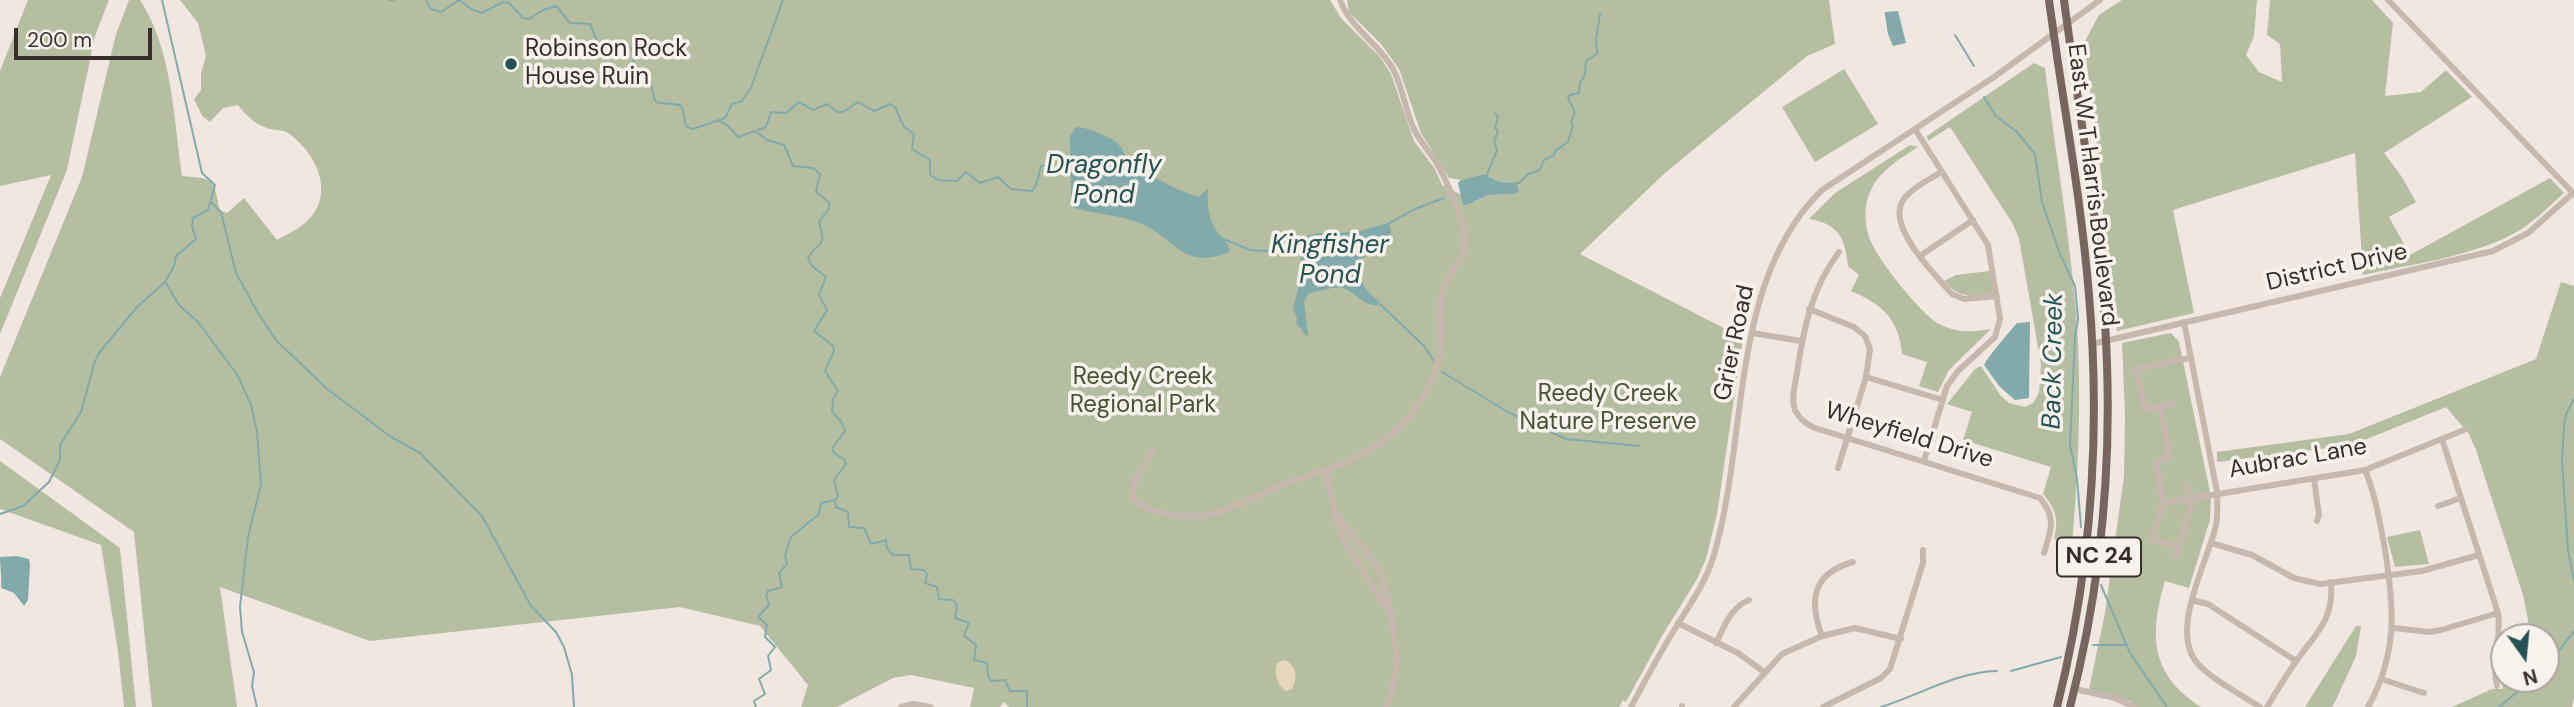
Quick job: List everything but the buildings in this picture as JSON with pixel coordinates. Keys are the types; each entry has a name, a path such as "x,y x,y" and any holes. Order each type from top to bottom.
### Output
{"main road":[{"name":"East W T Harris Boulevard","path":"2049,0 2089,293 2094,444 2088,530 2076,619 2057,707"},
{"name":"East W T Harris Boulevard","path":"2064,0 2098,261 2106,341 2108,423 2103,514 2091,607 2070,707"}],"street":[{"path":"1153,451 1135,482 1133,499 1154,512 1191,518 1209,516 1268,490 1347,462 1374,447 1397,430 1418,406 1428,388 1439,358 1442,290 1465,247 1462,225 1439,168 1413,125 1393,70 1376,46 1345,13 1340,0"},
{"name":"Grier Road","path":"1631,707 1703,583 1717,544 1752,333 1762,289 1807,204 1822,190 2101,0"},
{"path":"2388,0 2574,194"},
{"path":"1915,129 1988,245 2000,319 1995,337 1951,378 1924,461"},
{"path":"1941,172 1902,201 1899,214 1903,231 1952,294 1964,299 1997,296"},
{"name":"District Drive","path":"2092,344 2493,251 2528,233 2574,194"},
{"path":"1920,256 1973,220"},
{"name":"Wheyfield Drive","path":"1839,252 1829,265 1809,309 1793,396 1796,412 1807,424 2040,498 2050,513 2052,522 2045,553"},
{"path":"1809,309 1854,327 1865,336 1871,357 1838,468"},
{"path":"2184,322 2217,492 2217,512 2211,543 2192,600 2186,641 2196,662 2206,671 2260,707"},
{"path":"1752,333 1801,341"},
{"path":"2173,404 2145,409 2136,369 2190,358"},
{"path":"1866,377 1943,400"},
{"path":"2161,406 2169,457 2156,462 2163,503 2152,538 2179,547"},
{"name":"Aubrac Lane","path":"2163,503 2217,492 2365,470 2464,430"},
{"path":"2442,439 2498,613 2498,623"},
{"path":"1325,469 1346,545 1385,603 1392,622"},
{"path":"2365,470 2375,494 2393,610 2393,628 2381,679 2368,707"},
{"path":"2314,479 2319,515 2317,522"},
{"path":"2176,556 2191,506 2186,485"},
{"path":"2438,506 2461,498"},
{"path":"1337,516 1377,568 1384,582 1397,663 1386,707"},
{"path":"2211,543 2252,555 2294,579 2307,583 2422,571 2479,555"},
{"path":"1823,707 1886,674 1893,662 1923,563 1923,550"},
{"path":"1822,636 1814,608 1817,589 1832,570 1853,562"},
{"path":"2267,707 2327,621 2332,596 2331,582"},
{"path":"1716,643 1732,612 1738,605 1749,600"},
{"path":"2192,600 2208,604 2297,661"},
{"path":"2393,628 2430,632 2498,613"},
{"path":"1678,623 1738,653 1764,672"},
{"path":"1734,707 1782,654 1822,636 1841,629 1855,628 1900,639"},
{"path":"2381,679 2424,693"},
{"path":"2075,689 2115,698 2134,707"},
{"path":"901,707 913,704 931,707"}],"green space":[{"path":"28,0 109,0 95,36 67,170 0,334 0,298 51,175 0,186 0,71"},
{"path":"129,0 140,0 159,40 174,108 182,176 211,182 220,211 227,213 244,198 277,240 302,226 315,212 321,188 315,163 288,133 258,124 238,105 223,108 210,122 202,116 194,99 201,90 201,73 206,56 198,23 180,0 1330,0 1341,18 1380,57 1391,74 1414,141 1435,169 1442,185 1475,202 1489,195 1512,194 1511,182 1497,181 1484,174 1461,180 1449,178 1421,133 1399,69 1381,44 1349,12 1347,0 1829,0 1835,44 1807,56 1665,173 1580,254 1743,338 1717,514 1706,559 1626,702 1623,700 1619,707 1009,707 1004,702 1000,707 970,707 974,688 911,675 893,678 837,707 801,707 808,685 760,626 680,607 370,641 220,587 237,707 152,707 134,532 0,439 0,377 82,177 116,34"},
{"path":"2122,0 2257,0 2254,36 2246,55 2259,72 2282,82 2280,44 2267,35 2270,0 2372,0 2393,23 2385,96 2421,92 2446,70 2472,97 2384,153 2416,202 2389,217 2410,255 2550,178 2564,193 2524,227 2492,244 2438,260 2363,275 2355,153 2173,210 2194,313 2117,331 2104,271 2102,182 2084,43 2099,15"},
{"path":"2034,63 2045,68 2076,309 2079,418 2072,545 2054,539 2055,515 2043,494 2051,467 1963,440 1972,412 1947,404 1975,369 1981,366 2001,396 2009,403 2025,407 2033,403 2039,393 2041,364 2019,239 2013,224 1950,127 1928,141 1927,136"},
{"path":"1844,69 1878,124 1815,162 1782,107"},
{"path":"1910,145 1918,147 1886,170 1871,190 1866,213 1869,237 1889,271 1931,318 1945,327 1958,330 1991,329 1949,370 1938,392 1919,386 1927,362 1902,354 1897,331 1887,314 1872,301 1851,291 1859,275 1848,266 1839,234 1819,221 1809,219 1835,193"},
{"path":"1990,271 1993,293 1978,296 1960,294 1944,281 1956,275"},
{"path":"2561,282 2574,286 2572,707 2452,707 2490,690 2490,693 2560,693 2560,623 2528,623 2523,595 2476,450 2469,434 2446,407 2352,445 2217,462 2217,452 2349,434 2536,359"},
{"path":"2171,333 2179,342 2211,497 2210,520 2189,588 2165,581 2156,636 2163,667 2184,694 2201,707 2136,707 2130,701 2089,689 2105,613 2124,476 2122,343"},
{"path":"0,461 120,548 136,707 124,707 101,545 0,509"},
{"path":"2420,530 2429,564 2395,567 2387,537"},
{"path":"2356,626 2361,626 2356,656 2332,707 2305,707"}],"sand":[{"path":"1283,660 1294,668 1295,676 1292,689 1286,691 1280,686 1276,675 1277,663"}],"water":[{"path":"1898,11 1906,43 1893,46 1888,34 1885,12"},
{"name":"Dragonfly Pond","path":"1079,127 1111,139 1132,162 1172,187 1199,197 1208,188 1211,219 1228,245 1229,252 1201,258 1190,255 1142,224 1074,208 1071,201 1070,136 1075,128"},
{"path":"1484,174 1497,181 1516,183 1519,191 1515,194 1489,195 1463,205 1458,183"},
{"name":"Kingfisher Pond","path":"1384,224 1390,226 1391,233 1379,247 1358,261 1360,278 1366,289 1379,301 1378,305 1368,304 1343,288 1309,293 1304,302 1307,337 1296,323 1293,309 1300,281 1301,250 1307,236 1317,233 1356,232"},
{"path":"2030,322 2029,398 2015,400 2000,387 1984,365 2017,323"},
{"path":"0,557 29,559 30,564 28,600 24,606 14,593 1,588"}],"waterway":[{"path":"0,514 23,506 49,482 60,460 60,445 81,412 99,353 137,307 165,282 176,256 196,239 192,226 193,218 208,210 215,185 202,173 162,0"},
{"path":"389,0 394,0"},
{"path":"426,0 431,9 441,12 459,0 482,13 503,2 509,3 523,18 529,19 556,6 570,23 590,24 601,44 628,44 633,52 634,64 650,78 655,100 680,105 686,125 693,129 725,118 732,104 742,101 751,88 783,0"},
{"path":"1514,184 1528,174 1540,170 1544,160 1568,142 1574,111 1568,98 1579,93 1586,61 1597,54 1600,14"},
{"name":"Back Creek","path":"1955,35 1974,66"},
{"name":"Back Creek","path":"1984,97 1996,116 2017,132 2035,154 2042,202 2060,254 2075,286 2078,319 2070,445 2077,478 2081,527"},
{"path":"758,130 766,127 771,112 786,113 799,102 813,110 827,104 837,112 843,112 858,102 874,111 890,104 895,107 904,127 914,134 912,149 930,160 930,175 939,180 957,181 966,172 980,183 998,177 1011,189 1032,191 1041,166 1053,165"},
{"path":"1486,177 1497,150 1494,141 1498,132 1495,128 1498,117 1495,113"},
{"path":"719,121 738,137 755,131 767,140 784,145 793,166 813,168 820,174 816,192 829,202 829,205 828,211 819,222 822,241 808,258 811,265 826,277 819,295 827,310 814,331 833,346 834,351 825,371 838,391 833,399 832,412 841,421 845,431 832,448 846,464 834,480 838,497 821,503 819,514 791,537 785,555 787,564 779,573 782,587 768,591 766,595 769,605 758,617 767,625 765,637 775,647 768,656 771,670 759,679 765,694 754,701 756,707"},
{"path":"1386,225 1415,209 1444,198"},
{"path":"211,202 221,212 236,273 276,340 326,388 391,437 420,453 482,516 531,606 556,632 564,647 572,675 574,707"},
{"path":"1223,239 1250,250 1287,252"},
{"path":"166,283 179,305 198,322 238,376 251,405 257,432 261,484 248,537 240,607 242,632 254,672 252,686 257,707"},
{"path":"1380,304 1424,346 1433,360"},
{"path":"1442,372 1508,412 1566,439 1639,446"},
{"path":"2574,399 2566,414 2562,460 2568,551 2574,580"},
{"path":"835,501 836,507 848,512 849,527 864,528 871,544 886,540 887,548 893,555 909,555 911,569 924,570 927,574 925,583 937,587 939,599 953,600 957,605 955,618 969,623 964,636 976,645 974,660 987,663 991,681 1005,680 1010,691 1027,691 1027,707"},
{"name":"Back Creek","path":"2101,585 2130,653 2167,707"},
{"path":"2560,650 2574,631"},
{"path":"2093,645 2126,645"},
{"path":"2011,671 2061,657"},
{"path":"1881,707 1967,675 1997,671"},
{"path":"2499,707 2516,693"}],"place":[{"name":"Robinson Rock House Ruin","path":"511,64"}],"park label":[{"name":"Reedy Creek Regional Park","path":"1143,392"},
{"name":"Reedy Creek Nature Preserve","path":"1608,409"}]}
